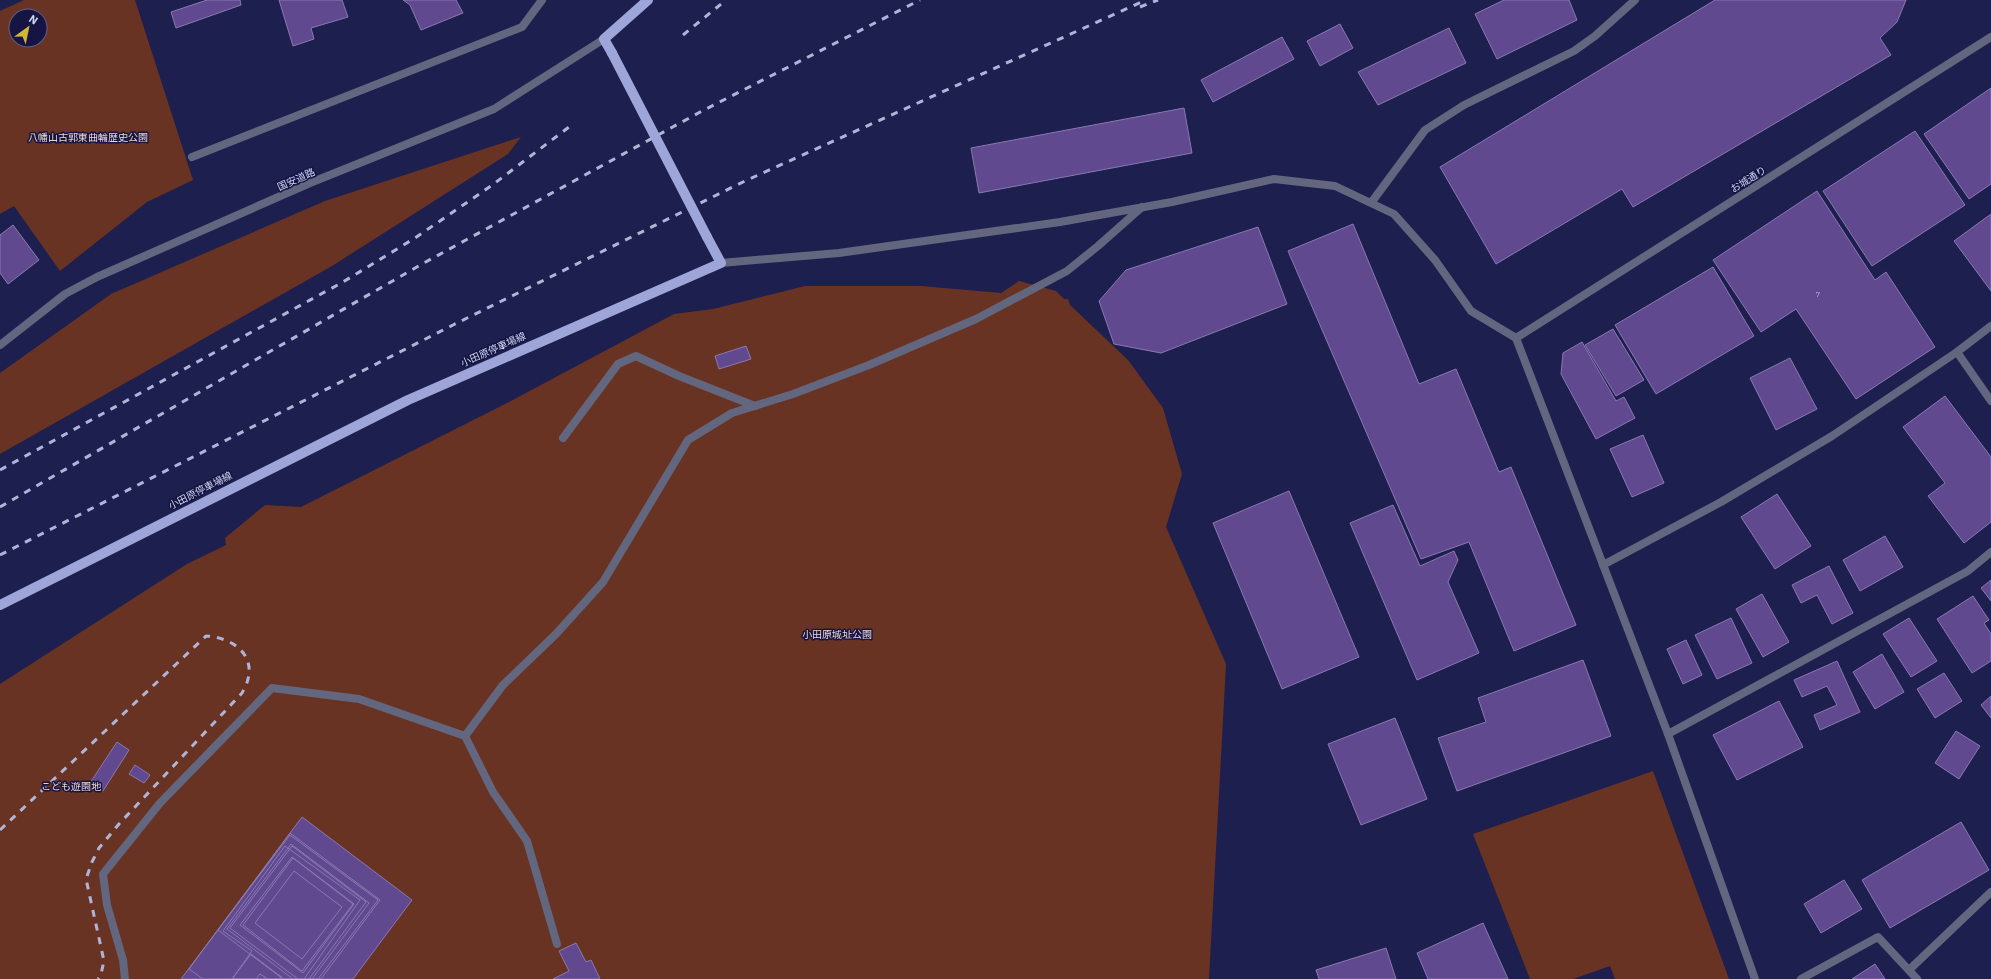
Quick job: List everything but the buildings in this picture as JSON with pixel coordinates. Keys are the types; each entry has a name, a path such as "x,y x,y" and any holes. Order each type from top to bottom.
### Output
{"main road":[{"path":"648,0 604,39 721,263"},
{"name":"小田原停車場線","path":"0,605 408,400 721,263"}],"street":[{"path":"192,157 522,27 542,0"},
{"path":"1371,203 1424,130 1464,105 1574,51 1595,36 1635,0"},
{"name":"お城通り","path":"1516,338 1991,37"},
{"name":"国安道路","path":"0,345 65,294 97,277 310,183 494,109 604,39"},
{"path":"721,263 839,253 1060,222 1142,207 1274,179 1335,186 1394,214 1435,260 1471,311 1516,338 1668,734 1755,979"},
{"path":"465,736 503,686 556,634 603,582 688,440 732,413 869,365 976,319 1066,271 1098,246 1142,207"},
{"path":"1603,565 1721,502 1832,436 1957,352 1991,326"},
{"path":"1957,352 1991,401"},
{"path":"563,438 618,364 636,356 679,376 755,406"},
{"path":"1668,734 1968,571 1991,552"},
{"path":"125,979 123,960 107,905 103,874 160,803 272,688 359,699 465,736 493,792 527,841 557,944"},
{"path":"1909,970 1991,892"},
{"path":"1801,979 1878,937 1917,979"}],"green space":[{"name":"八幡山古郭東曲輪歴史公園","path":"24,0 135,0 193,180 147,202 60,271 14,206 0,214 0,11"},
{"path":"521,137 508,154 332,266 0,454 0,373 111,294 325,201"},
{"name":"小田原城址公園","path":"1019,281 1056,291 1064,299 1068,299 1070,305 1128,360 1163,408 1182,474 1166,527 1226,664 1209,979 0,979 0,684 187,564 226,545 225,538 265,505 301,507 509,402 674,314 713,309 805,286 921,286 1001,293"},
{"path":"1653,771 1729,979 1615,979 1610,966 1573,979 1530,979 1473,834"}],"railway":[{"path":"683,35 726,0"},
{"path":"0,507 422,264 702,111 920,0"},
{"path":"0,555 453,325 745,181 1146,0"},
{"path":"1140,7 1158,0"},
{"path":"0,470 343,282 415,238 491,186 569,127"},
{"path":"0,830 206,636 223,639 231,643 244,654 248,661 249,669 248,681 242,693 119,824 99,848 92,862 86,879 104,961 101,974 98,979"}],"park label":[{"name":"こども遊園地","path":"71,786"}]}
